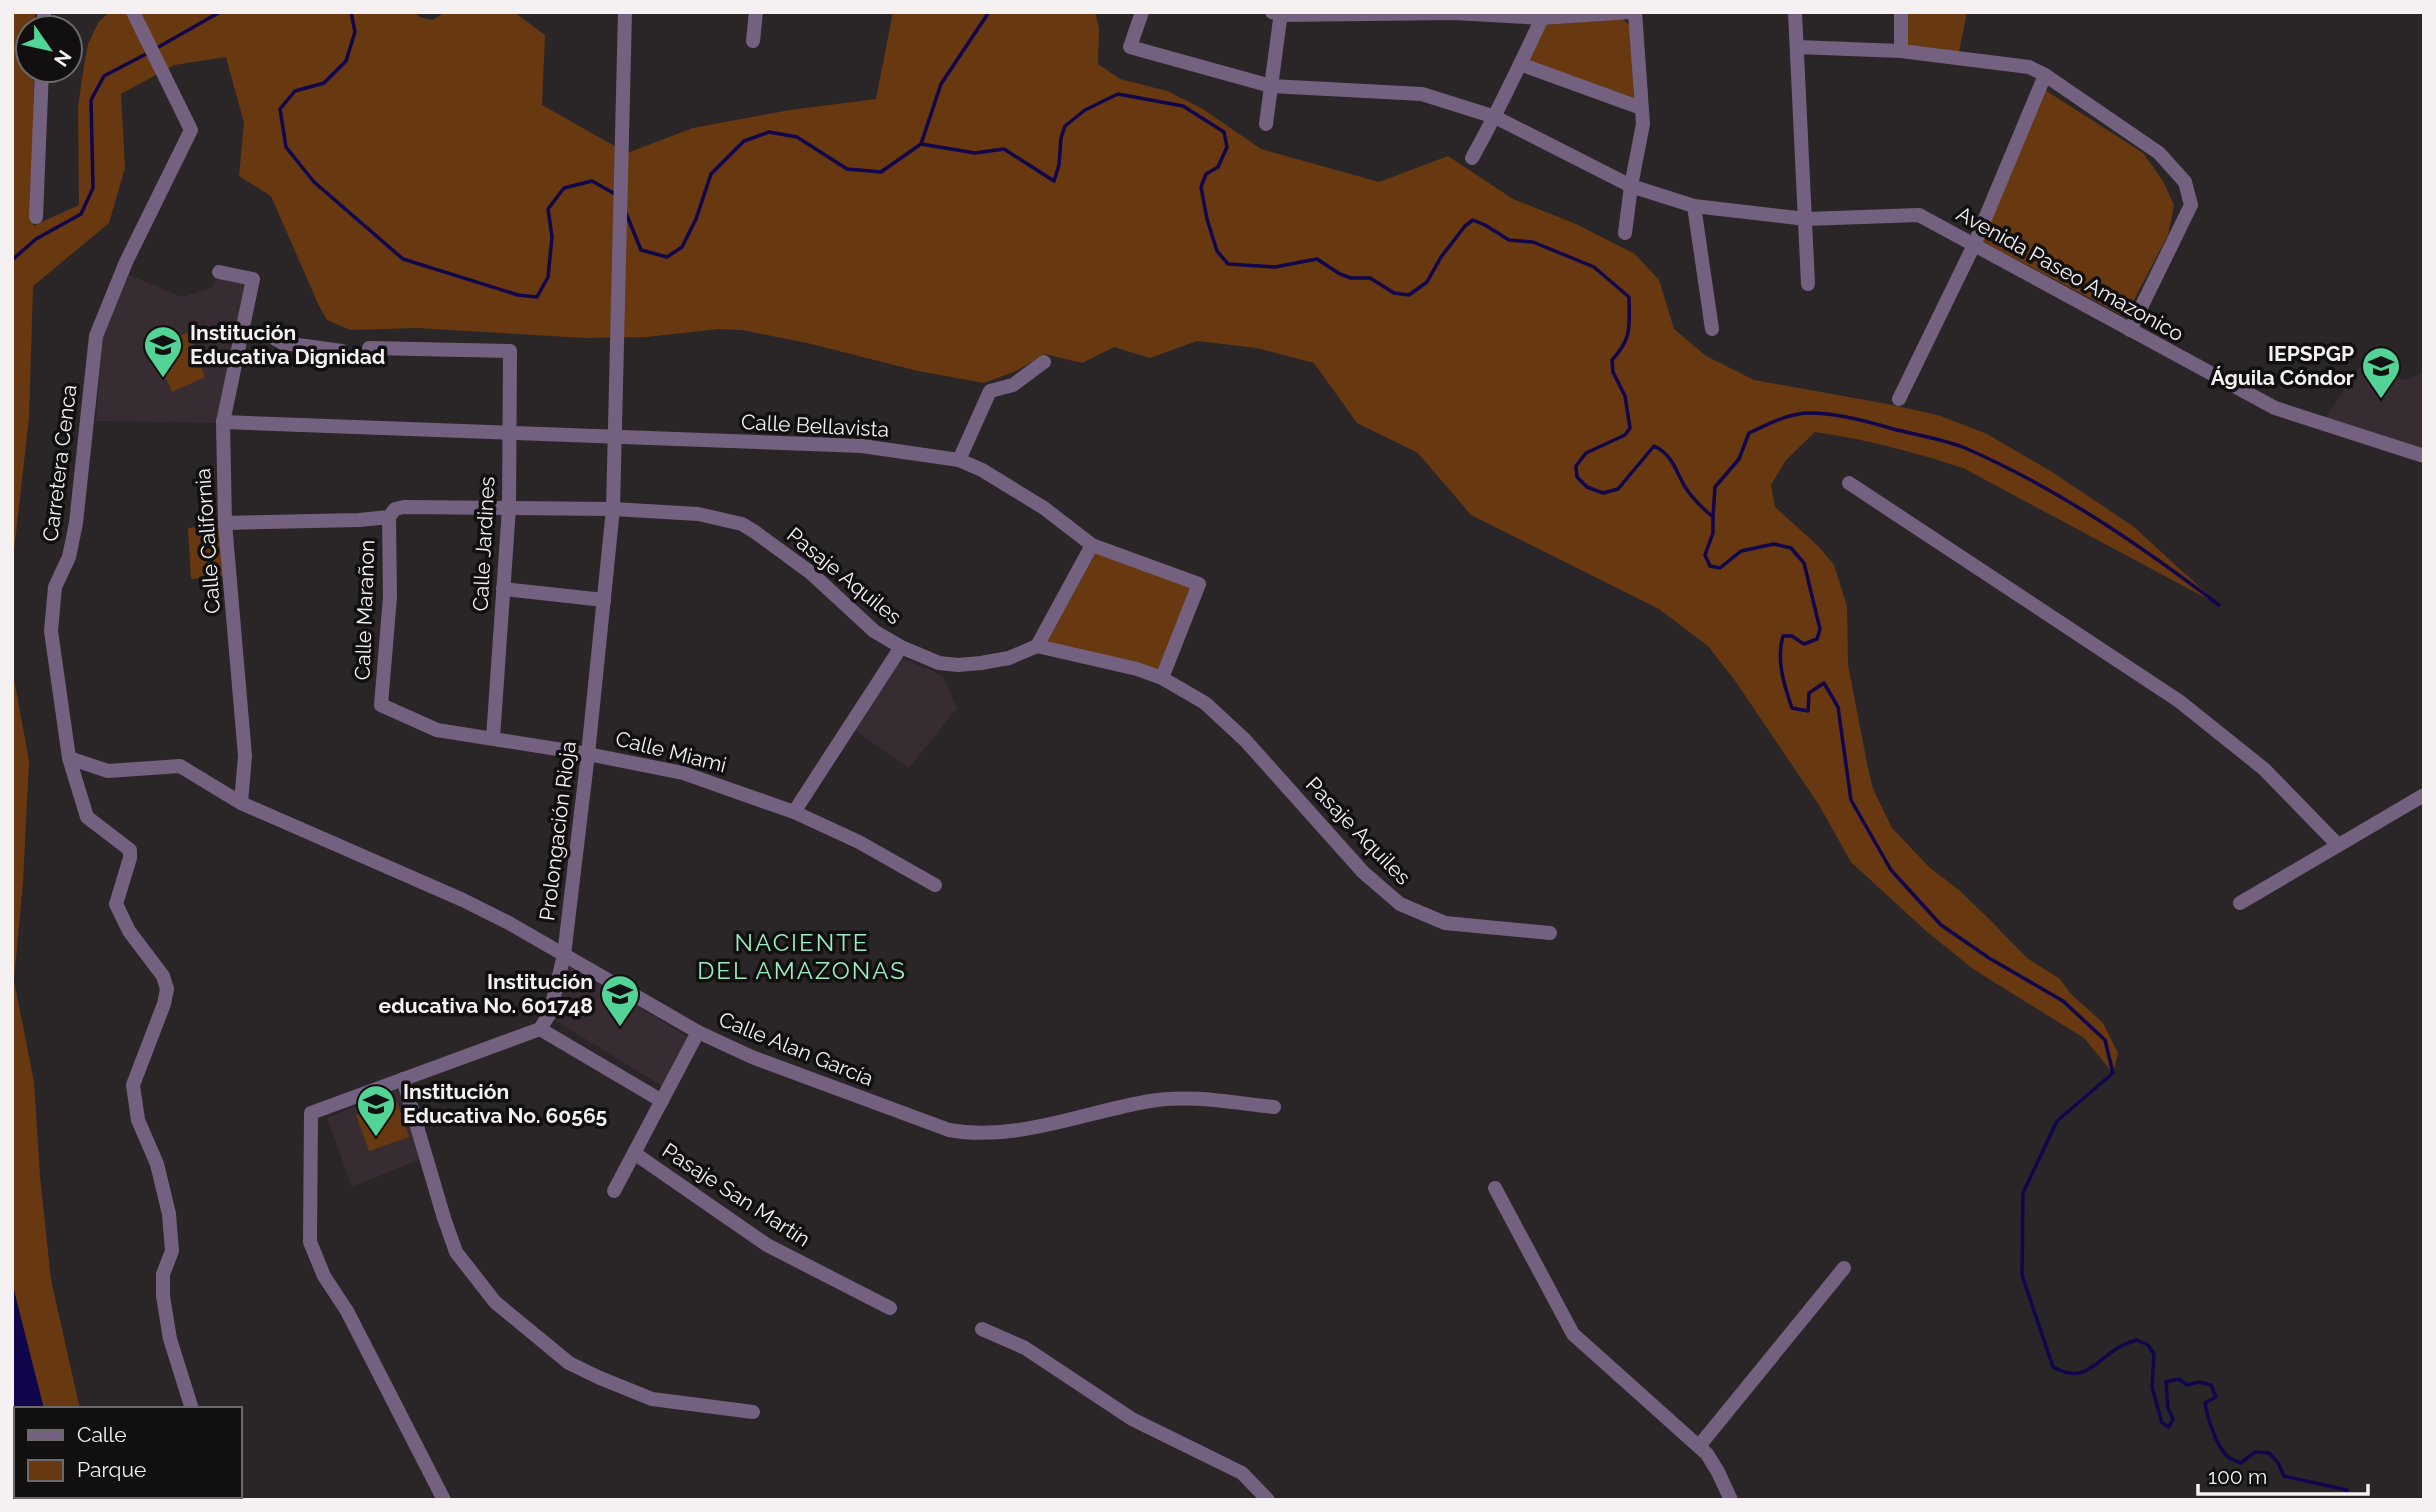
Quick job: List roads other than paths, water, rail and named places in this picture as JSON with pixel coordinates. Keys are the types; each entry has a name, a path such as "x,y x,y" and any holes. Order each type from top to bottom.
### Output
{"street":[{"name":"Carretera Cenca","path":"133,12 191,130 125,262 96,336 76,523 69,557 55,587 51,631 69,758 87,817 130,850 131,858 116,904 129,931 163,976 167,989 164,1004 133,1085 138,1120 157,1164 169,1213 172,1251 163,1274 163,1296 170,1339 191,1407"},
{"name":"Prolongación Rioja","path":"540,1029 550,1013 564,955 613,509 625,12"},
{"path":"753,41 756,12"},
{"name":"Avenida Paseo Amazonico","path":"1142,12 1130,47 1271,86 1422,94 1495,117 1631,186 1694,206 1806,219 1919,215 2275,408 2424,456"},
{"path":"1266,124 1278,13 1542,15 1630,12"},
{"path":"1625,233 1643,124 1635,12"},
{"path":"1795,12 1808,284"},
{"path":"1901,12 1901,51"},
{"path":"1472,158 1495,117 1542,15"},
{"path":"1797,47 1901,51 2029,67 2045,75 2159,153 2185,182 2191,205 2130,330"},
{"path":"1520,64 1642,108"},
{"path":"1899,399 1974,246 2045,75"},
{"path":"36,217 41,84"},
{"path":"1694,206 1713,329"},
{"name":"Calle California","path":"219,272 253,279 223,422 225,523 246,756 242,803"},
{"path":"241,333 272,337 283,343 342,351"},
{"name":"Calle Jardines","path":"369,348 510,351 509,508 493,738"},
{"path":"959,460 990,391 1013,385 1044,362"},
{"name":"Calle Bellavista","path":"223,422 862,446 959,460 982,470 1044,508 1092,545 1199,584 1162,678"},
{"path":"1849,483 2179,701 2264,769 2338,845"},
{"name":"Pasaje Aquiles","path":"225,523 387,520 395,509 404,507 613,509 698,514 742,524 811,573 874,631 901,647 939,663 958,665 1009,658 1037,646 1104,660 1162,678 1205,703 1245,740 1363,872 1400,904 1445,923 1549,933"},
{"name":"Calle Marañon","path":"382,705 390,589 387,520"},
{"path":"1037,646 1092,545"},
{"path":"503,589 604,600"},
{"path":"794,812 901,647"},
{"name":"Calle Miami","path":"382,705 437,730 588,754 683,773 794,812 859,842 935,885"},
{"name":"Calle Alan García","path":"69,758 108,771 180,766 242,803 463,900 509,923 698,1032 752,1058 950,1130 973,1134 1052,1124 1152,1100 1190,1098 1274,1107"},
{"path":"2240,904 2424,795"},
{"path":"444,1500 347,1311 324,1276 310,1242 310,1117 403,1079 540,1029 662,1101"},
{"path":"614,1191 698,1032"},
{"path":"403,1079 456,1252 495,1302 569,1363 600,1378 652,1399 753,1412"},
{"name":"Pasaje San Martín","path":"634,1153 767,1245 890,1308"},
{"path":"1495,1188 1573,1334 1699,1446 1718,1472 1731,1500"},
{"path":"1699,1446 1844,1268"},
{"path":"982,1329 1025,1348 1132,1419 1242,1473 1268,1500"}],"waterway":[{"path":"155,49 220,12"},
{"path":"351,12 355,32 346,61 324,83 295,91 280,109 286,147 314,182 403,259 518,295 537,297 548,277 552,237 548,209 564,188 592,181 615,194"},
{"path":"626,213 641,250 667,257 682,247 696,219 711,174 744,141 769,132 797,137 847,169 881,172 921,144 941,84 989,12"},
{"path":"12,260 36,239 81,214 93,188 91,100 104,76 148,53"},
{"path":"921,144 975,153 1004,149 1054,181 1065,126 1085,110 1118,94 1183,106 1224,132 1227,147 1218,167 1206,174 1201,187 1217,251 1228,264 1275,267 1317,259 1340,274 1351,278 1370,278 1394,293 1409,295 1427,282 1441,257 1465,226 1473,220 1509,240 1533,242 1594,267 1629,297 1627,338 1612,360 1613,372 1625,396 1630,428 1625,435 1586,453 1576,466 1577,477 1587,487 1603,493 1618,489 1654,446 1669,458 1688,491 1713,517 1713,533 1705,555 1710,566 1720,568 1741,551 1774,544 1791,548 1804,563 1820,629 1817,639 1804,644 1792,636 1783,636 1780,654 1786,690 1792,708 1808,711 1809,693 1824,683 1838,707 1851,800 1891,870 1941,925 1989,958 2063,1001 2105,1040 2113,1073 2057,1121 2023,1193 2022,1275 2053,1367 2064,1372 2080,1373 2118,1348 2137,1340 2148,1345 2154,1354 2152,1387 2162,1423 2169,1427 2173,1419 2168,1408 2166,1382 2179,1379 2187,1385 2199,1382 2211,1385 2216,1397 2205,1403 2210,1423 2222,1450 2233,1460 2241,1463 2255,1452 2269,1453 2284,1476 2347,1490"},
{"path":"1713,516 1715,487 1739,459 1749,433 1794,415 1820,413 1841,416 1948,442 1999,464 2097,519 2219,605"}],"place":[{"name":"Institución Educativa Dignidad","path":"163,379"},
{"name":"IEPSPGP Águila Cóndor","path":"2381,400"},
{"name":"Institución educativa No. 601748","path":"620,1028"},
{"name":"Institución Educativa No. 60565","path":"376,1138"}],"district":[{"name":"NACIENTE DEL AMAZONAS","path":"802,957"}]}
